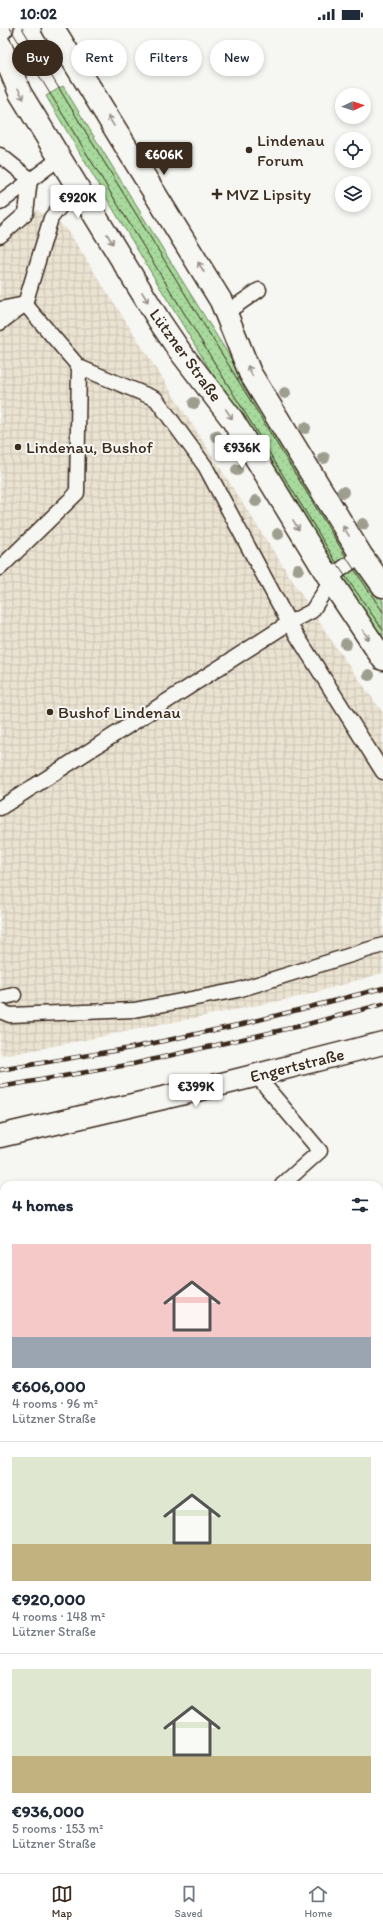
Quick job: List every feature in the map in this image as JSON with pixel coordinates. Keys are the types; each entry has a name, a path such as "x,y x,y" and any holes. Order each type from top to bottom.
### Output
{"main road":[{"path":"53,28 227,312 250,373 361,555 383,586"},
{"name":"Lützner Straße","path":"0,45 20,93 179,350 232,419 331,581 383,658"},
{"name":"Engertstraße","path":"0,1136 383,1043"}],"lane":[{"path":"0,155 30,179"},
{"path":"0,203 60,158"},
{"path":"0,236 26,213 30,179"},
{"path":"0,323 26,304 51,218 77,186"},
{"path":"227,312 260,290"},
{"path":"0,310 26,304"},
{"path":"26,304 79,367 156,399 205,466 289,623 383,772"},
{"path":"0,568 77,494 79,367"},
{"path":"0,808 289,623 312,611 336,573 361,555"},
{"path":"0,1011 10,1015 134,1010 238,990 383,945"},
{"path":"0,998 14,995"},
{"path":"256,1075 320,1151 286,1181"}],"shaded area":[{"name":"Bushof Lindenau","path":"37,210 66,228 335,646 383,713 383,973 299,997 9,1055 0,1054 0,244"}],"green space":[{"path":"63,86 183,282 383,601 383,644 253,440 169,303 46,96"}],"tram line":[{"path":"10,28 341,570 383,630"},
{"path":"22,28 350,563 383,612"}],"railway":[{"path":"0,1070 131,1048 247,1023 383,988"},
{"path":"0,1087 133,1064 304,1025 383,1004"}],"place":[{"name":"Lindenau Forum","path":"249,150"},
{"name":"MVZ Lipsity","path":"217,194"},
{"name":"Lindenau, Bushof","path":"18,447"},
{"name":"Bushof Lindenau","path":"50,712"}]}
